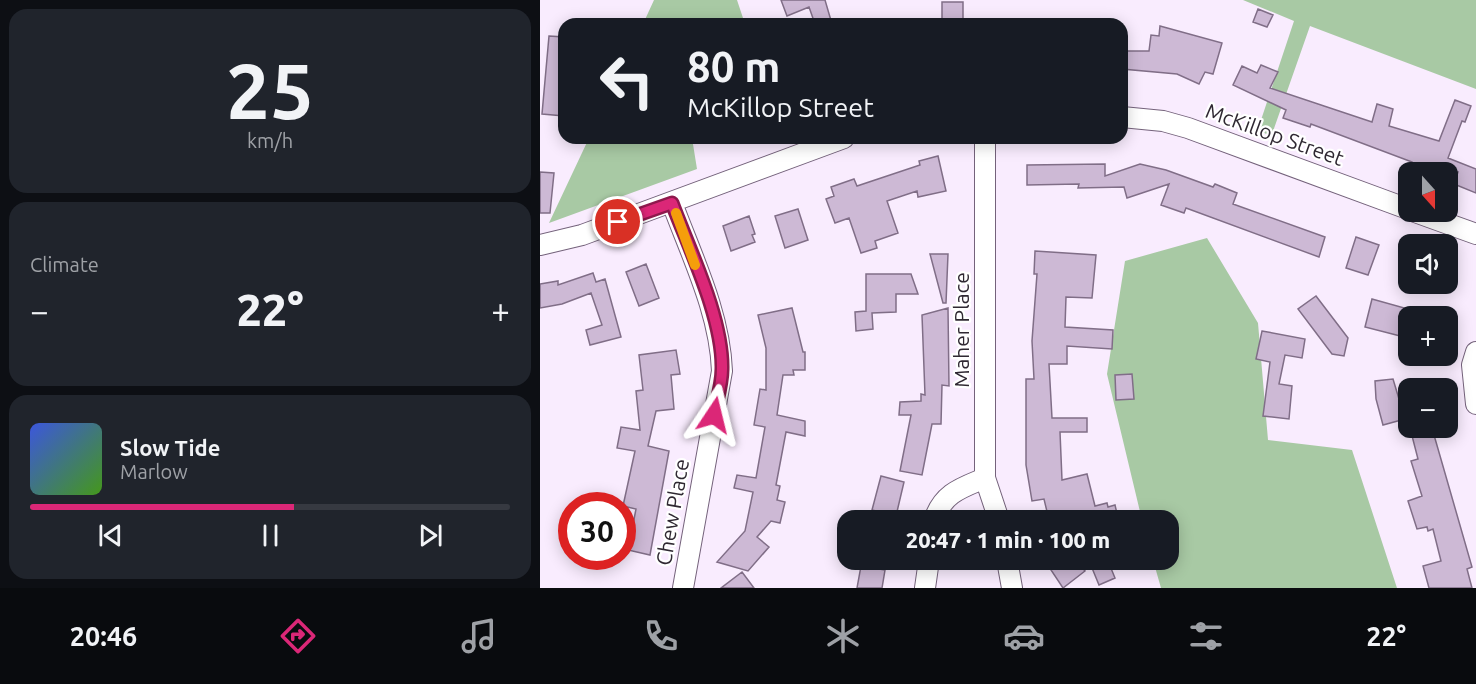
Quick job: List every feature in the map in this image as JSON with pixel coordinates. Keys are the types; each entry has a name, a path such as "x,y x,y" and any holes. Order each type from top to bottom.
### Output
{"street":[{"name":"McKillop Street","path":"1128,118 1188,128 1398,205"},
{"path":"540,245 582,235 828,144"},
{"name":"Maher Place","path":"985,144 985,478 996,510"},
{"name":"Chew Place","path":"672,203 716,321 722,351 722,371 683,588"},
{"path":"1443,222 1476,234"},
{"path":"1476,352 1472,365 1476,404"},
{"path":"937,510 939,505 949,496 985,478"},
{"path":"925,588 928,570"},
{"path":"1009,570 1012,588"}],"green space":[{"path":"654,0 737,0 743,18 646,18"},
{"path":"1243,0 1476,0 1476,89 1310,26 1271,137 1258,129 1294,21"},
{"path":"586,144 693,144 697,169 549,223"},
{"path":"1207,238 1258,323 1268,440 1352,450 1397,588 1161,588 1156,570 1179,570 1179,510 1140,510 1107,374 1125,261"}],"building":[{"path":"781,0 825,0 830,18 813,18 809,7 787,16"},
{"path":"942,2 963,2 963,18 942,18"},
{"path":"1258,9 1273,15 1267,27 1253,22"},
{"path":"1160,26 1222,43 1213,74 1205,72 1199,84 1177,74 1128,70 1128,51 1149,51 1151,35 1159,36"},
{"path":"549,36 558,37 558,115 542,114"},
{"path":"1261,65 1278,72 1270,88 1372,122 1377,104 1393,109 1389,126 1439,141 1455,100 1471,106 1465,122 1462,121 1448,158 1476,169 1476,193 1458,186 1458,162 1412,162 1311,124 1310,127 1283,118 1286,110 1233,85 1242,66 1257,73"},
{"path":"938,156 946,191 918,197 917,191 887,201 898,233 875,241 877,248 861,253 849,218 835,223 826,199 834,196 831,187 854,179 857,186 920,165 919,161"},
{"path":"1105,164 1105,176 1140,164 1166,170 1213,187 1215,184 1237,193 1233,204 1325,237 1319,257 1186,208 1184,213 1161,205 1169,184 1127,198 1124,187 1078,188 1079,184 1027,185 1027,165"},
{"path":"540,172 554,173 550,213 540,213"},
{"path":"798,209 808,240 785,248 775,216"},
{"path":"749,216 755,242 731,251 723,226"},
{"path":"1356,237 1379,245 1368,275 1346,268"},
{"path":"1035,251 1096,255 1092,298 1066,297 1065,327 1113,330 1112,349 1067,346 1067,364 1049,364 1052,418 1087,418 1087,432 1060,432 1062,480 1087,474 1095,506 1107,503 1108,507 1115,505 1116,510 1047,510 1044,499 1032,501 1026,465 1026,379 1034,379 1032,341 1037,274 1034,274"},
{"path":"930,254 948,254 946,303 943,303"},
{"path":"646,264 659,298 639,306 626,272"},
{"path":"593,273 596,282 605,279 621,337 590,345 586,330 602,325 591,293 562,304 540,308 540,284 558,281 558,285"},
{"path":"866,274 911,274 918,294 896,294 896,312 872,313 873,329 856,331 855,312 866,311"},
{"path":"1316,296 1348,338 1344,356 1332,354 1298,309"},
{"path":"1372,299 1398,306 1398,335 1365,327"},
{"path":"792,308 803,352 805,352 805,370 793,370 794,375 783,375 777,415 805,421 805,436 786,432 776,485 780,486 777,500 785,502 780,523 771,521 757,537 769,547 748,571 717,562 745,531 753,492 734,488 737,475 756,478 765,427 754,425 760,389 766,390 766,348 758,315"},
{"path":"948,308 949,386 942,385 941,424 932,424 922,475 900,471 911,415 899,415 900,402 921,401 921,394 925,395 922,315"},
{"path":"1262,331 1305,339 1302,358 1285,355 1279,384 1292,386 1289,419 1263,416 1270,362 1256,359"},
{"path":"676,350 680,374 671,375 674,409 656,411 648,446 669,451 650,555 636,552 636,492 626,492 635,451 617,448 621,427 640,430 636,391 643,390 639,355"},
{"path":"1132,374 1134,399 1116,400 1115,375"},
{"path":"1393,379 1398,396 1398,421 1383,425 1376,399 1375,381"},
{"path":"1413,438 1435,438 1472,567 1467,569 1472,588 1429,588 1423,566 1441,561 1433,529 1428,531 1427,527 1417,529 1408,501 1422,496 1411,461 1418,459"},
{"path":"881,476 904,482 897,510 872,510"},
{"path":"860,570 885,570 882,588 857,588"},
{"path":"1051,570 1085,571 1063,588"},
{"path":"1093,570 1112,570 1115,578 1099,585"},
{"path":"742,572 754,588 721,588"}],"slow traffic":[{"path":"676,213 695,265"}],"route":[{"path":"618,222 672,203 716,321 722,351 722,371 714,415"}]}
